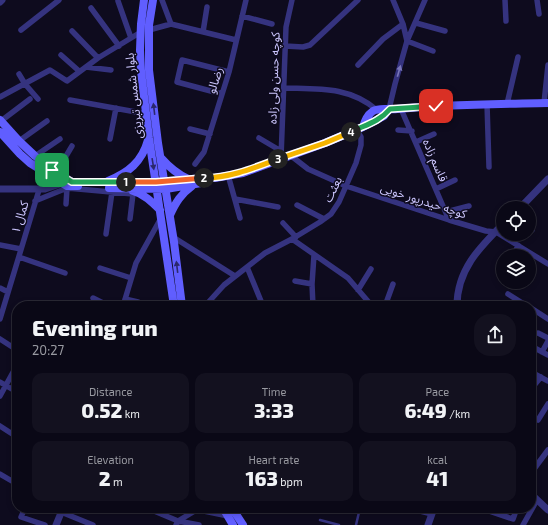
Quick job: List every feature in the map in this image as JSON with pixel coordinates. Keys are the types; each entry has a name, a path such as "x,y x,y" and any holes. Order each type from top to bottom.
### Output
{"main road":[{"name":"بلوار شمس تبریزی","path":"144,0 145,31 149,70 181,301"},
{"name":"بلوار شمس تبریزی","path":"153,0 140,50 141,72 149,138 173,301"},
{"path":"360,128 366,118 376,110 487,104 546,103"},
{"path":"0,132 30,163 65,186 125,188 191,182 204,178 215,178 243,173 281,154 289,155 325,143 360,128 384,116 390,109"},
{"path":"1,121 35,156 72,182 156,186"},
{"path":"104,183 116,178 138,162 145,152 149,138"},
{"path":"161,158 173,170 191,182"},
{"path":"170,215 175,203 191,182"},
{"path":"125,188 138,192 150,200 161,214"},
{"path":"226,513 233,525"},
{"path":"235,513 243,525"}],"street":[{"path":"21,30 59,0"},
{"path":"163,0 171,24"},
{"name":"رضالو","path":"195,164 204,152 210,134 229,72 246,0"},
{"name":"کوچه حسن ولی زاده","path":"281,154 286,26 292,0"},
{"path":"285,46 303,47 310,45 358,0"},
{"path":"393,0 403,24 407,41"},
{"path":"390,109 407,41 426,0"},
{"path":"505,0 506,21"},
{"path":"537,0 539,14"},
{"path":"118,1 131,38"},
{"path":"203,32 207,7"},
{"path":"91,8 118,46"},
{"path":"242,16 272,24"},
{"path":"416,23 445,31"},
{"path":"0,97 50,70 67,81 86,66 131,38 145,31 171,24 236,40"},
{"path":"358,65 383,39 403,24"},
{"path":"72,31 98,58"},
{"path":"407,41 433,51"},
{"path":"61,55 79,71"},
{"path":"507,104 518,57"},
{"path":"222,94 177,82 182,60 229,72"},
{"path":"86,66 111,70"},
{"path":"546,103 548,66"},
{"path":"19,74 25,84 38,99"},
{"path":"284,88 336,90 349,93 364,100 376,110"},
{"path":"1,121 30,99"},
{"path":"70,100 147,114"},
{"path":"487,104 489,167"},
{"path":"110,139 116,108"},
{"name":"قاسم زاده","path":"401,109 412,131 449,220"},
{"path":"19,141 47,121"},
{"name":"بعثت","path":"210,301 235,276 264,253 294,238 331,214 339,202 346,186 361,145 360,128"},
{"path":"190,129 210,134"},
{"path":"398,130 412,131"},
{"path":"416,142 434,134"},
{"path":"259,138 281,154"},
{"path":"35,156 60,139"},
{"path":"56,172 72,146"},
{"name":"کوچه حیدرپور خویی","path":"289,155 308,169 346,186 449,220 486,231 496,232"},
{"path":"228,175 240,218"},
{"path":"527,201 548,179"},
{"path":"436,189 455,180"},
{"path":"36,201 65,186"},
{"path":"65,186 66,204"},
{"path":"0,189 39,190 65,186 133,194 130,219"},
{"name":"کمال ۱","path":"0,319 39,190"},
{"path":"106,234 112,192"},
{"path":"235,199 278,207"},
{"path":"297,205 324,219"},
{"path":"446,212 469,206"},
{"path":"134,301 125,299 131,278 136,263 161,214"},
{"path":"283,223 294,238 314,255 348,278 368,301"},
{"path":"457,301 457,295 465,269 478,251 496,232"},
{"path":"173,237 235,276"},
{"name":"کوچه حیدرپور خویی","path":"511,241 548,264"},
{"path":"0,245 21,249"},
{"path":"517,249 518,245"},
{"path":"312,301 314,255"},
{"path":"19,257 65,273"},
{"path":"100,268 131,278"},
{"path":"247,268 261,301"},
{"path":"358,290 371,269"},
{"path":"295,281 312,284"},
{"path":"387,301 393,284"},
{"path":"0,288 8,292"},
{"path":"508,294 519,301"},
{"path":"93,298 99,301"},
{"path":"536,311 548,319"},
{"path":"538,333 548,340 542,352"},
{"path":"0,339 12,347"},
{"path":"536,349 548,355"},
{"path":"0,396 12,374"},
{"path":"536,374 548,381"},
{"path":"536,383 541,377"},
{"path":"0,382 12,389"},
{"path":"538,420 548,404"},
{"path":"0,426 12,433"},
{"path":"536,466 548,450"},
{"path":"0,474 12,481"},
{"path":"537,500 548,508"},
{"path":"23,513 21,517 46,525"},
{"path":"56,525 61,513"},
{"path":"68,513 92,525"},
{"path":"157,513 177,523 200,525"},
{"path":"177,523 193,513"},
{"path":"428,525 432,513"},
{"path":"495,513 513,519 515,513"},
{"path":"523,525 530,513"}],"lane":[{"path":"356,525 359,513"},
{"path":"320,520 339,525"}],"route":[{"path":"52,170 72,182 156,182 215,178 243,173 325,143 378,120 390,109 395,110 436,106"}]}
